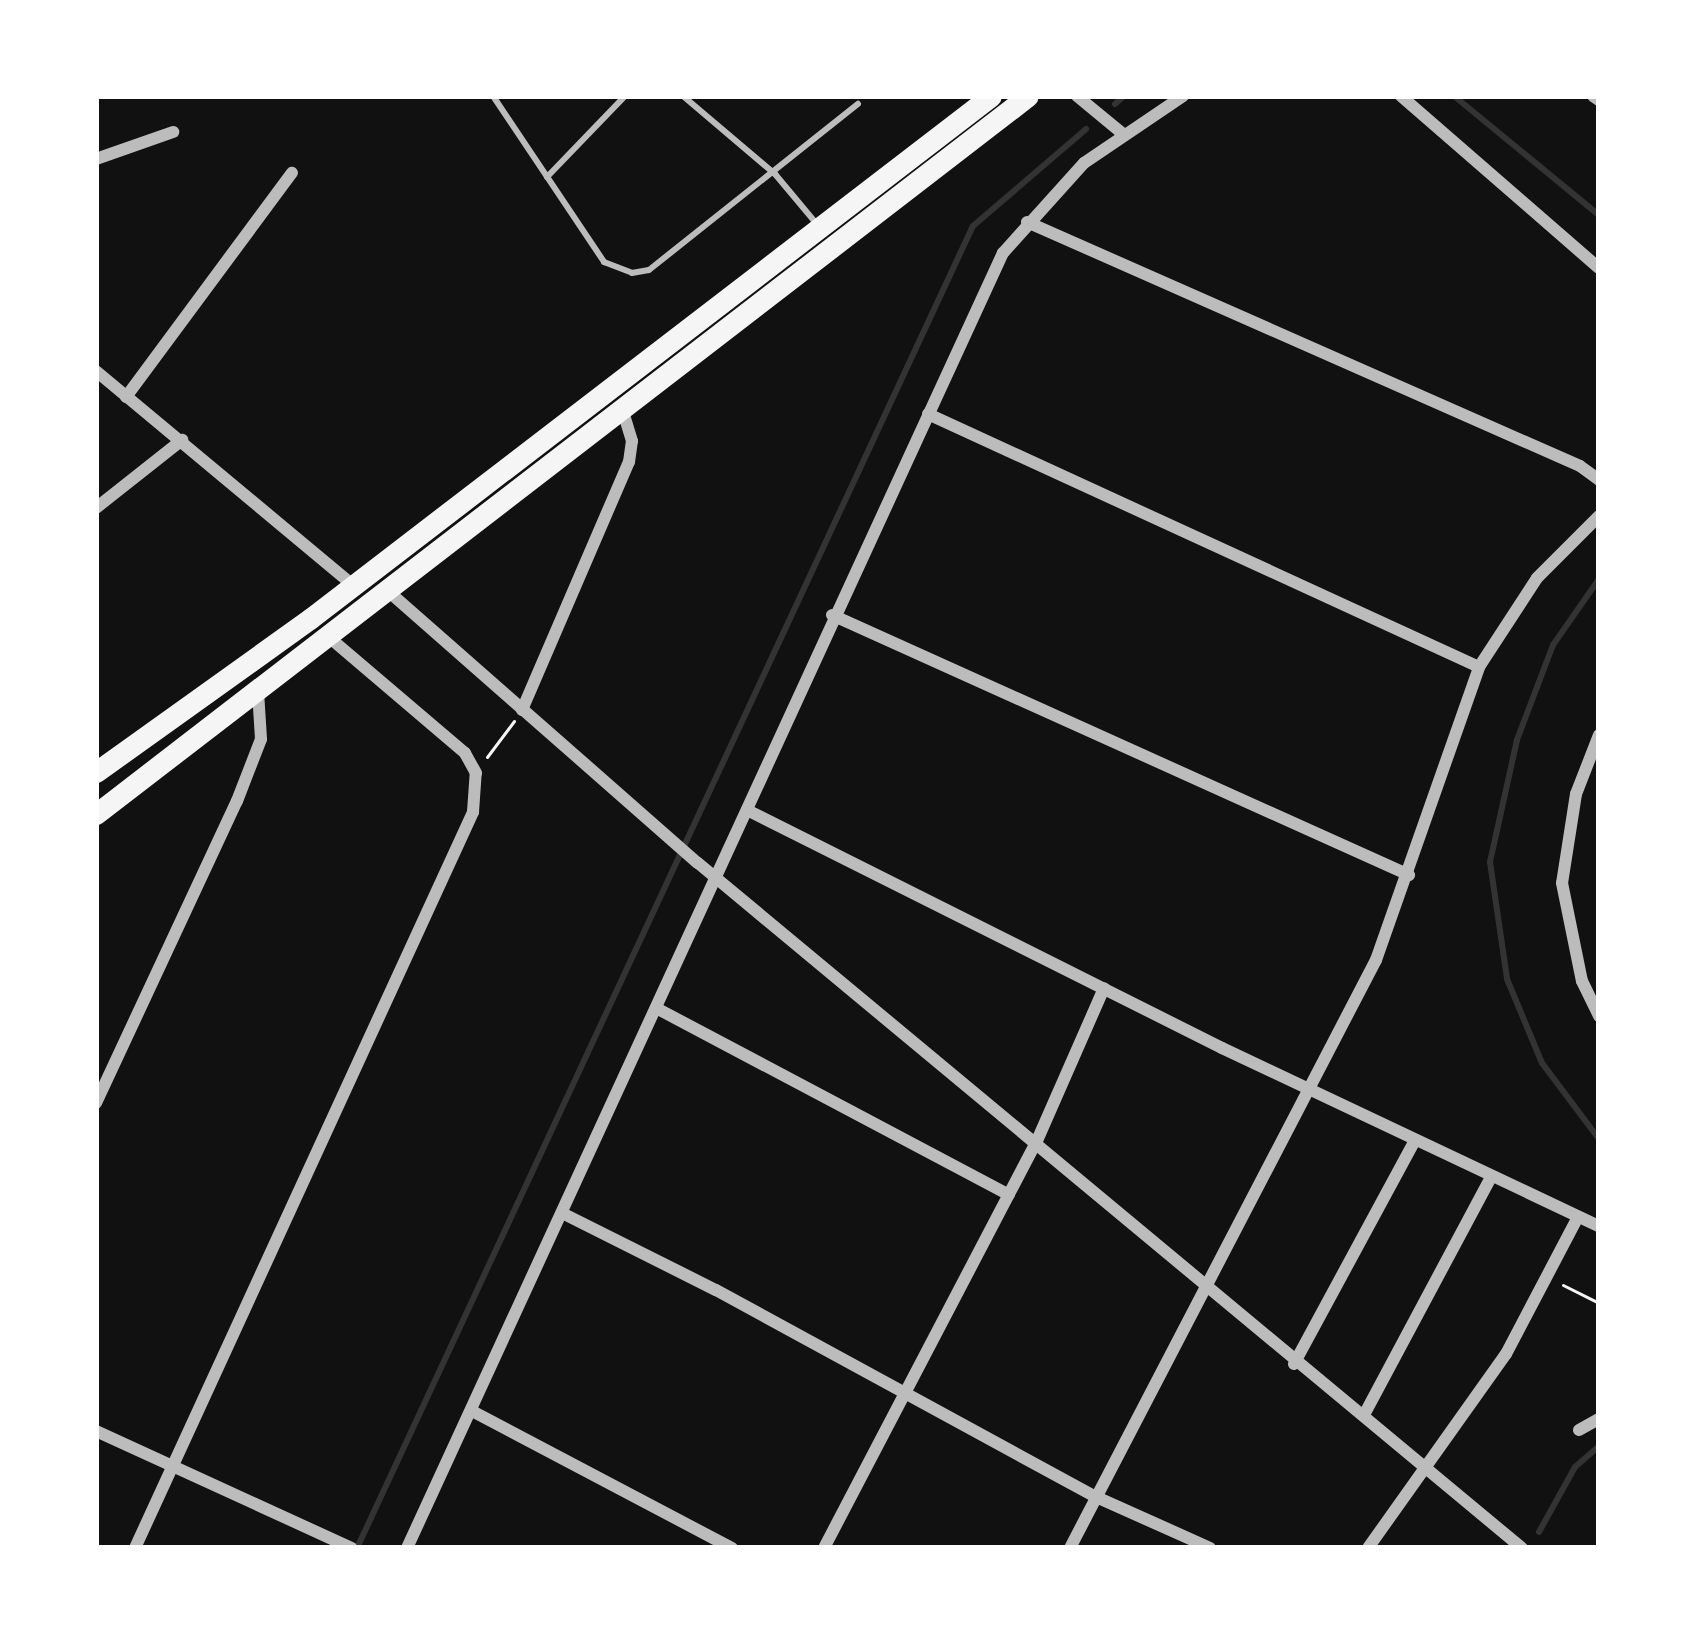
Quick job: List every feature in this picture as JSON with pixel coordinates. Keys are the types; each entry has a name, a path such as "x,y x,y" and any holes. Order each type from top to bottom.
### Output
{"main road":[{"path":"96,772 353,584 992,96"},
{"path":"96,814 1028,96"}],"street":[{"path":"1077,96 1123,134"},
{"path":"407,1548 658,1010 832,615 1003,253 1084,163 1183,96"},
{"path":"1401,96 1599,268"},
{"path":"96,159 172,132"},
{"path":"126,397 292,172"},
{"path":"1027,222 1580,466 1599,480"},
{"path":"96,371 353,584"},
{"path":"522,710 629,462 632,441 622,409"},
{"path":"928,414 1479,668"},
{"path":"96,508 182,440"},
{"path":"1070,1548 1376,960 1479,668 1537,578 1599,516"},
{"path":"388,591 698,863 1294,1364 1364,1415 1522,1548"},
{"path":"832,615 1408,875"},
{"path":"135,1548 471,822 476,773 460,746 330,638"},
{"path":"96,1102 237,801 261,739 258,691"},
{"path":"1599,735 1576,794 1562,883 1582,981 1599,1016"},
{"path":"747,810 1414,1142 1599,1226"},
{"path":"824,1548 1036,1143 1104,988"},
{"path":"658,1010 1009,1195"},
{"path":"1294,1364 1414,1142"},
{"path":"1364,1415 1491,1177"},
{"path":"562,1213 716,1290 1094,1496 1210,1548"},
{"path":"1368,1548 1506,1354 1578,1217"},
{"path":"472,1411 732,1548"},
{"path":"1579,1430 1599,1419"},
{"path":"96,1431 347,1546"}],"lane":[{"path":"493,96 604,262 632,273 649,270 858,104"},
{"path":"547,177 625,96"},
{"path":"682,96 775,174 818,225"}],"path":[{"path":"476,773 522,710"},
{"path":"1548,1277 1599,1303"}],"waterway":[{"path":"1115,104 1124,96"},
{"path":"1454,96 1599,215"},
{"path":"357,1548 973,226 1086,129"},
{"path":"1599,579 1553,645 1517,740 1490,862 1507,979 1542,1063 1599,1139"},
{"path":"1539,1532 1575,1467 1599,1446"}]}
